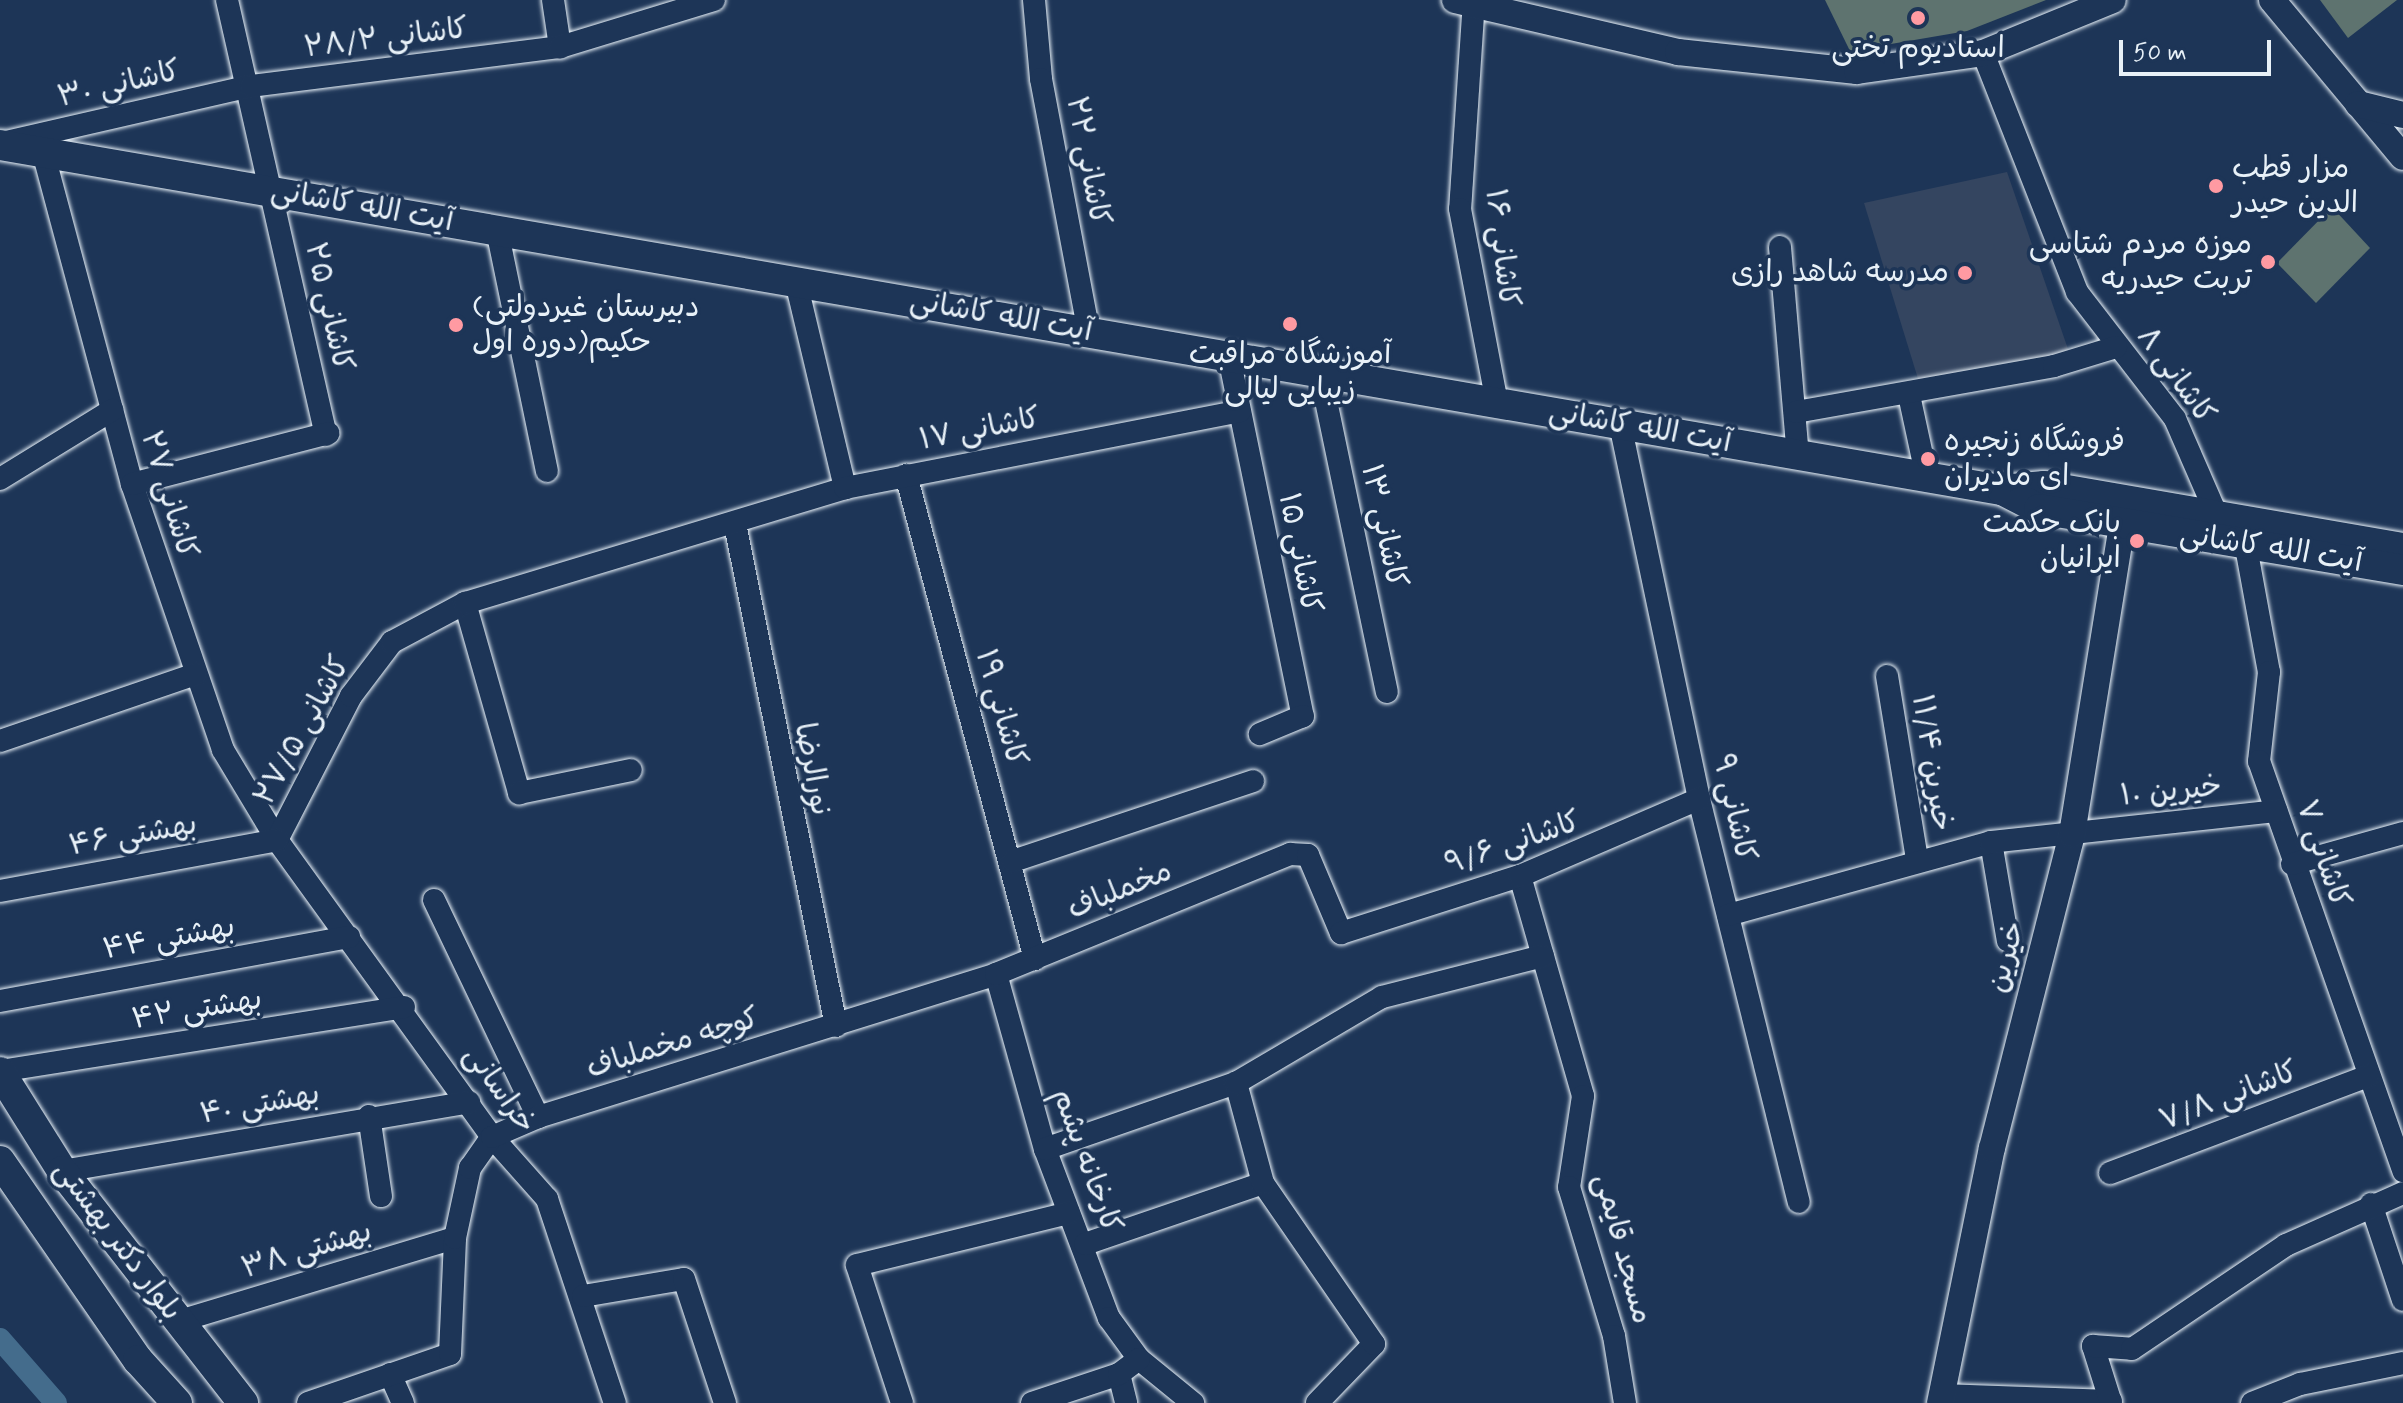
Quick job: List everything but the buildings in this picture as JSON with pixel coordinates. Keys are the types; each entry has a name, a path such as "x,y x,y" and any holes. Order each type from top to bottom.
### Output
{"main road":[{"name":"آیت الله کاشانی","path":"0,144 1927,478 2002,490 2044,486 2403,548"},
{"name":"آیت الله کاشانی","path":"2002,490 2039,509 2246,547 2403,570"},
{"name":"بلوار دکتر بهشتی","path":"0,1072 62,1171 176,1322 243,1403"},
{"name":"بلوار دکتر بهشتی","path":"0,1161 138,1360 177,1403"}],"street":[{"name":"کاشانی ۲۵","path":"132,484 327,434 270,192 251,86 227,0"},
{"path":"553,0 560,47"},
{"name":"کاشانی ۲۸/۲","path":"251,86 560,47 714,0"},
{"name":"کاشانی ۲۲","path":"1034,0 1041,79 1089,333"},
{"path":"1468,1 1678,52 1857,71 1983,53 2113,0"},
{"path":"2272,0 2403,157"},
{"name":"کاشانی ۱۶","path":"1468,1 1460,209 1497,403"},
{"name":"کاشانی ۸","path":"1983,53 2077,292 2116,347 2175,419 2218,518"},
{"name":"کاشانی ۳۰","path":"0,144 251,86"},
{"path":"2358,104 2403,115"},
{"name":"کاشانی ۲۷","path":"43,152 132,484 196,674 223,750 277,840"},
{"path":"497,230 547,471"},
{"path":"1780,247 1798,455"},
{"path":"796,282 845,488"},
{"path":"1796,412 1909,395 2116,347"},
{"name":"کاشانی ۱۵","path":"1229,357 1303,716 1260,734"},
{"name":"کاشانی ۱۳","path":"1320,372 1387,692"},
{"path":"1909,395 1927,478"},
{"path":"0,479 112,410"},
{"name":"کاشانی ۱۷","path":"735,524 845,488 1240,411"},
{"name":"کاشانی ۹","path":"1620,424 1699,799 1799,1202"},
{"name":"کاشانی ۱۹","path":"906,475 1013,861 1035,959"},
{"name":"کاشانی ۲۷/۵","path":"277,840 351,696 392,642 465,603 735,524"},
{"name":"نورالرضا","path":"735,524 836,1026"},
{"name":"خیرین","path":"1940,1399 1992,1148 2072,834 2122,525"},
{"name":"کاشانی ۷","path":"2246,547 2269,672 2259,761 2292,864 2403,1171"},
{"path":"465,603 519,793 631,770"},
{"path":"0,741 196,674"},
{"name":"خیرین ۱۱/۴","path":"1887,676 1917,859"},
{"path":"1013,861 1253,781"},
{"name":"کاشانی ۹/۶","path":"1341,933 1520,876 1699,799"},
{"name":"خیرین ۱۰","path":"1728,915 1917,859 1991,842 2276,811"},
{"path":"2292,864 2403,833"},
{"name":"بهشتی ۴۶","path":"0,891 277,840"},
{"name":"خراسانی","path":"277,840 404,1007 492,1137 547,1199 583,1296 615,1403"},
{"path":"1991,842 2008,941"},
{"name":"مخملباف","path":"874,1015 996,974 1301,852 1341,933"},
{"name":"مسجد قایمی","path":"1520,876 1583,1096 1569,1187 1614,1336 1625,1403"},
{"path":"434,900 538,1117"},
{"name":"بهشتی ۴۴","path":"0,1001 349,937"},
{"path":"1045,1149 1236,1083 1382,997 1543,956"},
{"name":"کارخانه پشم","path":"996,974 1045,1149 1069,1213 1085,1244 1109,1318 1139,1359 1193,1403"},
{"name":"بهشتی ۴۲","path":"0,1072 404,1007"},
{"name":"کوچه مخملباف","path":"492,1137 538,1117 874,1015"},
{"name":"کاشانی ۷/۸","path":"2110,1173 2368,1076"},
{"path":"1236,1083 1263,1183 1374,1344 1317,1403"},
{"name":"بهشتی ۴۰","path":"62,1171 369,1116 469,1102"},
{"path":"369,1116 381,1196"},
{"path":"308,1403 450,1354 455,1238 470,1168 492,1137"},
{"path":"1085,1244 1263,1183"},
{"path":"1940,1399 2111,1402 2093,1346 2132,1349 2286,1245 2371,1204 2403,1193"},
{"path":"2371,1204 2403,1300"},
{"path":"902,1403 857,1265 1069,1213"},
{"name":"بهشتی ۳۸","path":"176,1322 455,1238"},
{"path":"583,1296 684,1279 725,1403"},
{"path":"1032,1403 1119,1374 1139,1359"},
{"path":"2252,1403 2300,1384 2403,1363"},
{"path":"390,1374 403,1403"},
{"path":"1119,1374 1126,1403"}],"shaded area":[{"name":"مدرسه شاهد رازی","path":"2007,172 2069,352 1919,382 1864,203"}],"green space":[{"name":"استادیوم تختی","path":"1825,0 2046,0 1967,31 1850,51"},
{"path":"2320,0 2397,0 2348,38"},
{"path":"2332,207 2370,248 2316,303 2277,263"}],"waterway":[{"path":"0,1339 56,1403"}],"place":[{"name":"استادیوم تختی","path":"1918,18"},
{"name":"مزار قطب الدین حیدر","path":"2216,186"},
{"name":"موزه مردم شتاسی تربت حیدریه","path":"2268,262"},
{"name":"مدرسه شاهد رازی","path":"1965,273"},
{"name":"آموزشگاه مراقبت زیبایی لیالی","path":"1290,324"},
{"name":"(دبیرستان غيردولتی حکیم(دوره اول","path":"456,325"},
{"name":"فروشگاه زنجیره ای مادیران","path":"1928,459"},
{"name":"بانک حکمت ایرانیان","path":"2137,541"}]}
